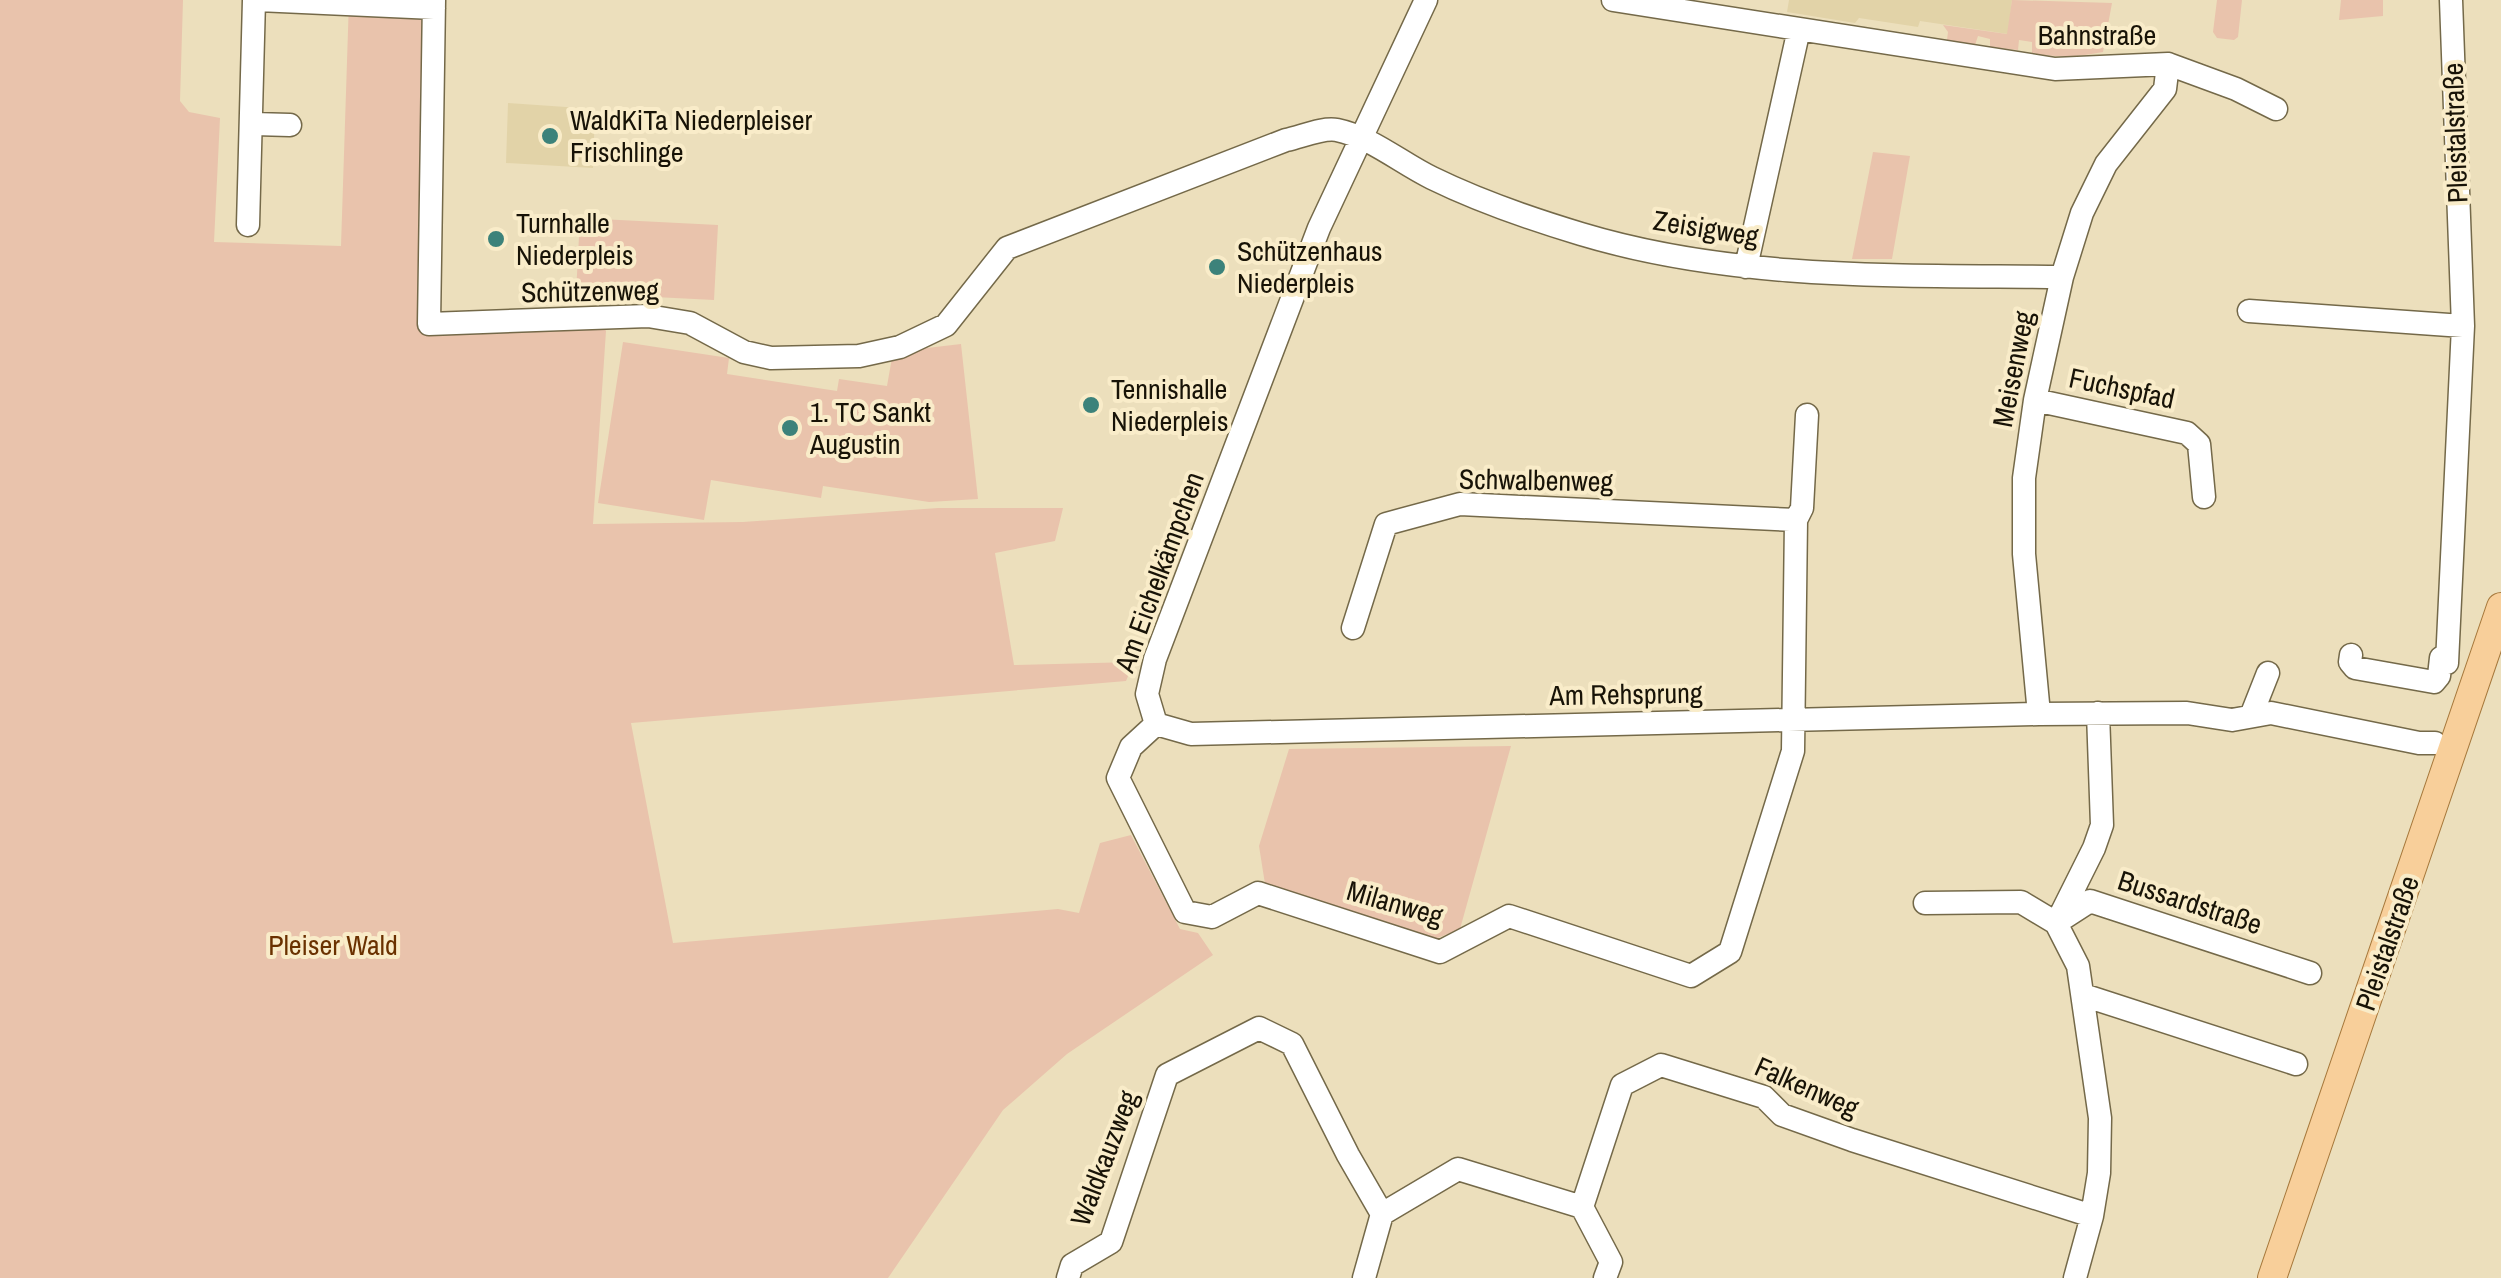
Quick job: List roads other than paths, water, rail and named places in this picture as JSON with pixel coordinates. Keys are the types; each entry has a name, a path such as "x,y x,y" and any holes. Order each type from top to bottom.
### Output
{"main road":[{"name":"Pleistalstraße","path":"2272,1278 2501,608"}],"street":[{"path":"248,226 256,0 434,4"},
{"name":"Am Eichelkämpchen","path":"1156,724 1147,694 1155,659 1319,228 1426,0"},
{"name":"Bahnstraße","path":"1613,0 2055,69 2168,64 2276,108"},
{"name":"Pleistalstraße","path":"2351,655 2350,662 2355,668 2434,682 2439,676 2441,658 2447,659 2462,326 2451,0"},
{"name":"Schützenweg","path":"434,4 429,324 648,316 690,323 744,352 771,358 860,356 900,347 946,325 1007,248 1286,140 1334,129 1362,139"},
{"path":"1746,266 1798,29"},
{"name":"Meisenweg","path":"2039,714 2024,554 2024,478 2035,400 2062,277 2082,213 2106,164 2165,89 2168,64"},
{"path":"251,124 290,125"},
{"name":"Zeisigweg","path":"1362,139 1432,178 1549,224 1621,245 1809,273 2062,277"},
{"path":"2248,311 2462,326"},
{"name":"Fuchspfad","path":"2035,400 2187,433 2199,444 2204,497"},
{"path":"1795,720 1796,520 1802,508 1807,415"},
{"name":"Schwalbenweg","path":"1353,628 1386,524 1416,514 1460,504 1796,520"},
{"path":"2261,714 2268,674"},
{"name":"Am Rehsprung","path":"1156,724 1191,734 2039,714 2187,713 2232,720 2261,714 2435,743"},
{"path":"2056,923 2073,894 2102,825 2098,714"},
{"name":"Milanweg","path":"1156,724 1131,747 1118,778 1185,912 1212,917 1258,893 1440,952 1509,916 1691,976 1730,952 1793,751 1795,720"},
{"name":"Bussardstraße","path":"2056,923 2090,901 2310,973"},
{"path":"1925,903 2021,902 2056,923 2078,966 2100,1118 2099,1173 2075,1278"},
{"path":"2083,995 2296,1064"},
{"name":"Waldkauzweg","path":"1068,1278 1072,1265 1111,1242 1167,1075 1259,1028 1292,1044 1382,1214"},
{"name":"Falkenweg","path":"1582,1207 1622,1085 1661,1066 1764,1096 1782,1115 1852,1140 2092,1216"},
{"path":"1364,1278 1382,1214 1458,1169 1582,1207 1611,1262 1606,1278"}],"place":[{"name":"WaldKiTa Niederpleiser Frischlinge","path":"550,136"},
{"name":"Turnhalle Niederpleis","path":"496,239"},
{"name":"Schützenhaus Niederpleis","path":"1217,267"},
{"name":"Tennishalle Niederpleis","path":"1091,405"},
{"name":"1. TC Sankt Augustin","path":"790,428"}],"park label":[{"name":"Pleiser Wald","path":"333,945"}]}
